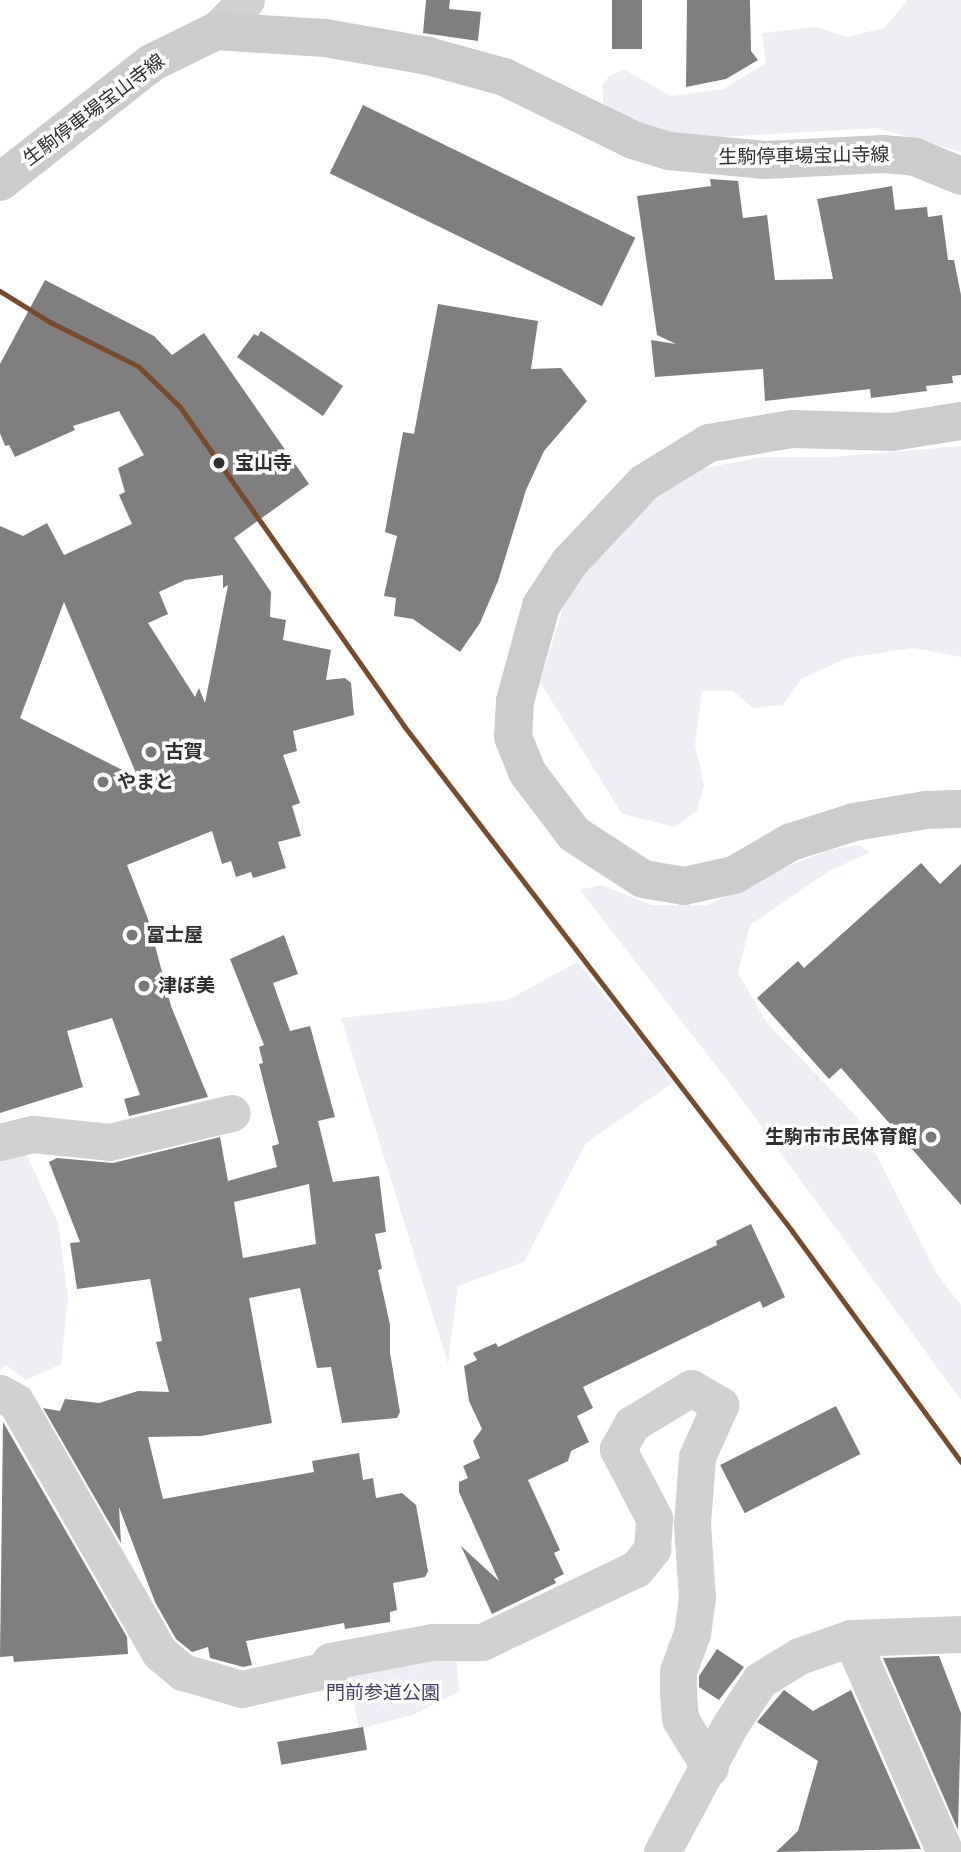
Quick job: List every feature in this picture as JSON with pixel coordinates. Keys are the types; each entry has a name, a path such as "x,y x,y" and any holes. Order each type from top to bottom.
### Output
{"main road":[{"name":"生駒停車場宝山寺線","path":"0,182 151,63 216,31 325,38 428,56 504,78 633,140 669,151 766,160 883,154 915,157 961,176"},
{"path":"961,421 892,432 792,429 709,443 644,482 569,563 541,606 515,701 513,737 527,772 574,834 643,879 670,884 684,886 734,875 791,842 854,822 926,810 961,809"}],"street":[{"path":"216,31 246,0"},
{"path":"0,1142 33,1134 109,1142 232,1113"},
{"path":"0,1393 16,1402 160,1653 183,1672 242,1689 433,1642 482,1642 636,1569 652,1549 654,1518 618,1449 632,1424 691,1388 720,1405 697,1457 692,1557 697,1598 692,1633 678,1671 678,1694 680,1719 710,1768"},
{"path":"662,1852 710,1768 730,1725 760,1680 799,1656 851,1638 961,1634"},
{"path":"851,1638 945,1852"}],"green space":[{"path":"908,0 961,0 961,152 877,128 703,138 655,129 604,108 602,86 610,75 625,70 671,96 723,89 766,63 762,33 816,27 847,37 884,28"},
{"path":"961,446 961,657 913,648 847,658 801,679 783,705 753,708 733,691 702,691 695,745 704,785 697,811 675,827 622,814 540,682 564,605 590,564 654,500 705,468 762,457 833,457"},
{"path":"858,845 870,852 828,872 750,925 738,973 767,1023 857,1117 937,1274 961,1305 961,1400 734,1089 580,890 601,885 652,905 707,905 773,872 829,850"},
{"path":"577,962 674,1082 586,1143 524,1262 458,1286 448,1364 341,1018 508,1000"},
{"path":"20,1140 58,1223 68,1298 61,1364 26,1380 6,1365 0,1370 0,1149"},
{"name":"門前参道公園","path":"455,1654 460,1691 413,1715 359,1729 347,1669"}],"building":[{"path":"426,0 450,0 449,9 481,12 478,41 423,33"},
{"path":"612,0 642,0 642,49 612,49"},
{"path":"687,0 750,0 751,51 758,60 726,79 686,87"},
{"path":"363,105 635,238 602,306 330,173"},
{"path":"710,179 738,181 743,218 767,215 775,280 833,279 817,199 892,186 895,210 927,207 928,217 942,215 948,260 954,260 961,295 961,375 952,376 953,383 926,386 927,391 871,398 870,389 765,401 763,369 655,377 651,340 676,344 657,335 637,196 711,186"},
{"path":"45,280 154,336 172,355 204,333 309,484 234,538 271,592 270,617 286,620 283,640 331,650 326,680 345,678 351,683 354,715 293,731 297,751 283,755 300,803 292,806 301,836 278,842 286,868 253,878 251,872 236,877 231,861 222,864 212,831 127,865 148,919 171,1006 208,1097 129,1116 124,1099 140,1095 112,1018 67,1031 83,1087 0,1113 0,526 23,536 47,523 64,555 132,524 119,495 125,492 118,468 144,455 119,411 73,426 75,430 15,457 9,445 5,446 0,433 0,364","holes":["223,575 223,588 228,585 205,703 199,688 195,697 148,623 168,614 159,592 185,580","64,602 138,778 20,718"]},
{"path":"438,304 538,321 531,369 561,368 587,401 544,451 526,490 498,581 480,623 460,652 413,619 394,616 396,598 384,596 397,536 385,532 403,432 414,434"},
{"path":"261,331 343,386 323,416 237,357 254,334 258,336"},
{"path":"921,863 940,884 961,864 961,1205 841,1068 829,1079 757,998 798,961 804,968"},
{"path":"284,935 298,974 273,983 290,1031 310,1026 335,1117 318,1121 333,1182 379,1176 386,1232 375,1234 382,1269 378,1270 390,1325 390,1353 400,1412 397,1418 342,1423 331,1367 317,1368 300,1288 249,1298 272,1423 201,1436 148,1437 163,1499 314,1472 312,1461 359,1453 363,1480 373,1478 376,1498 402,1493 416,1505 428,1571 425,1577 393,1583 397,1610 390,1612 390,1622 345,1629 344,1623 246,1641 252,1665 243,1667 210,1658 208,1647 192,1652 176,1639 155,1602 119,1507 121,1543 43,1408 60,1411 65,1399 99,1403 138,1391 169,1392 156,1342 162,1341 150,1279 77,1289 70,1243 80,1242 49,1162 57,1158 113,1163 220,1137 228,1181 277,1167 272,1146 279,1144 259,1064 263,1063 259,1047 264,1045 230,959","holes":["309,1184 316,1244 243,1258 234,1202"]},
{"path":"751,1224 785,1297 763,1308 760,1301 583,1387 593,1408 577,1416 589,1442 571,1451 568,1461 528,1480 560,1550 554,1553 564,1574 554,1579 556,1583 492,1614 461,1546 499,1581 459,1492 459,1482 468,1478 463,1466 480,1458 473,1441 482,1429 469,1401 464,1366 477,1360 473,1353 496,1343 498,1347 717,1245 716,1241"},
{"path":"836,1406 861,1454 745,1513 720,1465"},
{"path":"3,1422 127,1637 128,1654 14,1662 13,1656 0,1657"},
{"path":"717,1649 744,1667 719,1700 699,1687 699,1676"},
{"path":"939,1656 961,1713 958,1830 883,1658"},
{"path":"784,1690 813,1711 851,1690 921,1849 776,1852 798,1831 818,1761 757,1722"},
{"path":"363,1727 367,1750 281,1765 277,1742"}],"transit line":[{"path":"0,291 50,322 138,366 180,407 404,726 792,1231 961,1462"}],"place":[{"name":"宝山寺","path":"219,463"},
{"name":"古賀","path":"151,752"},
{"name":"やまと","path":"103,782"},
{"name":"冨士屋","path":"132,935"},
{"name":"津ぼ美","path":"144,986"},
{"name":"生駒市市民体育館","path":"931,1137"}]}
